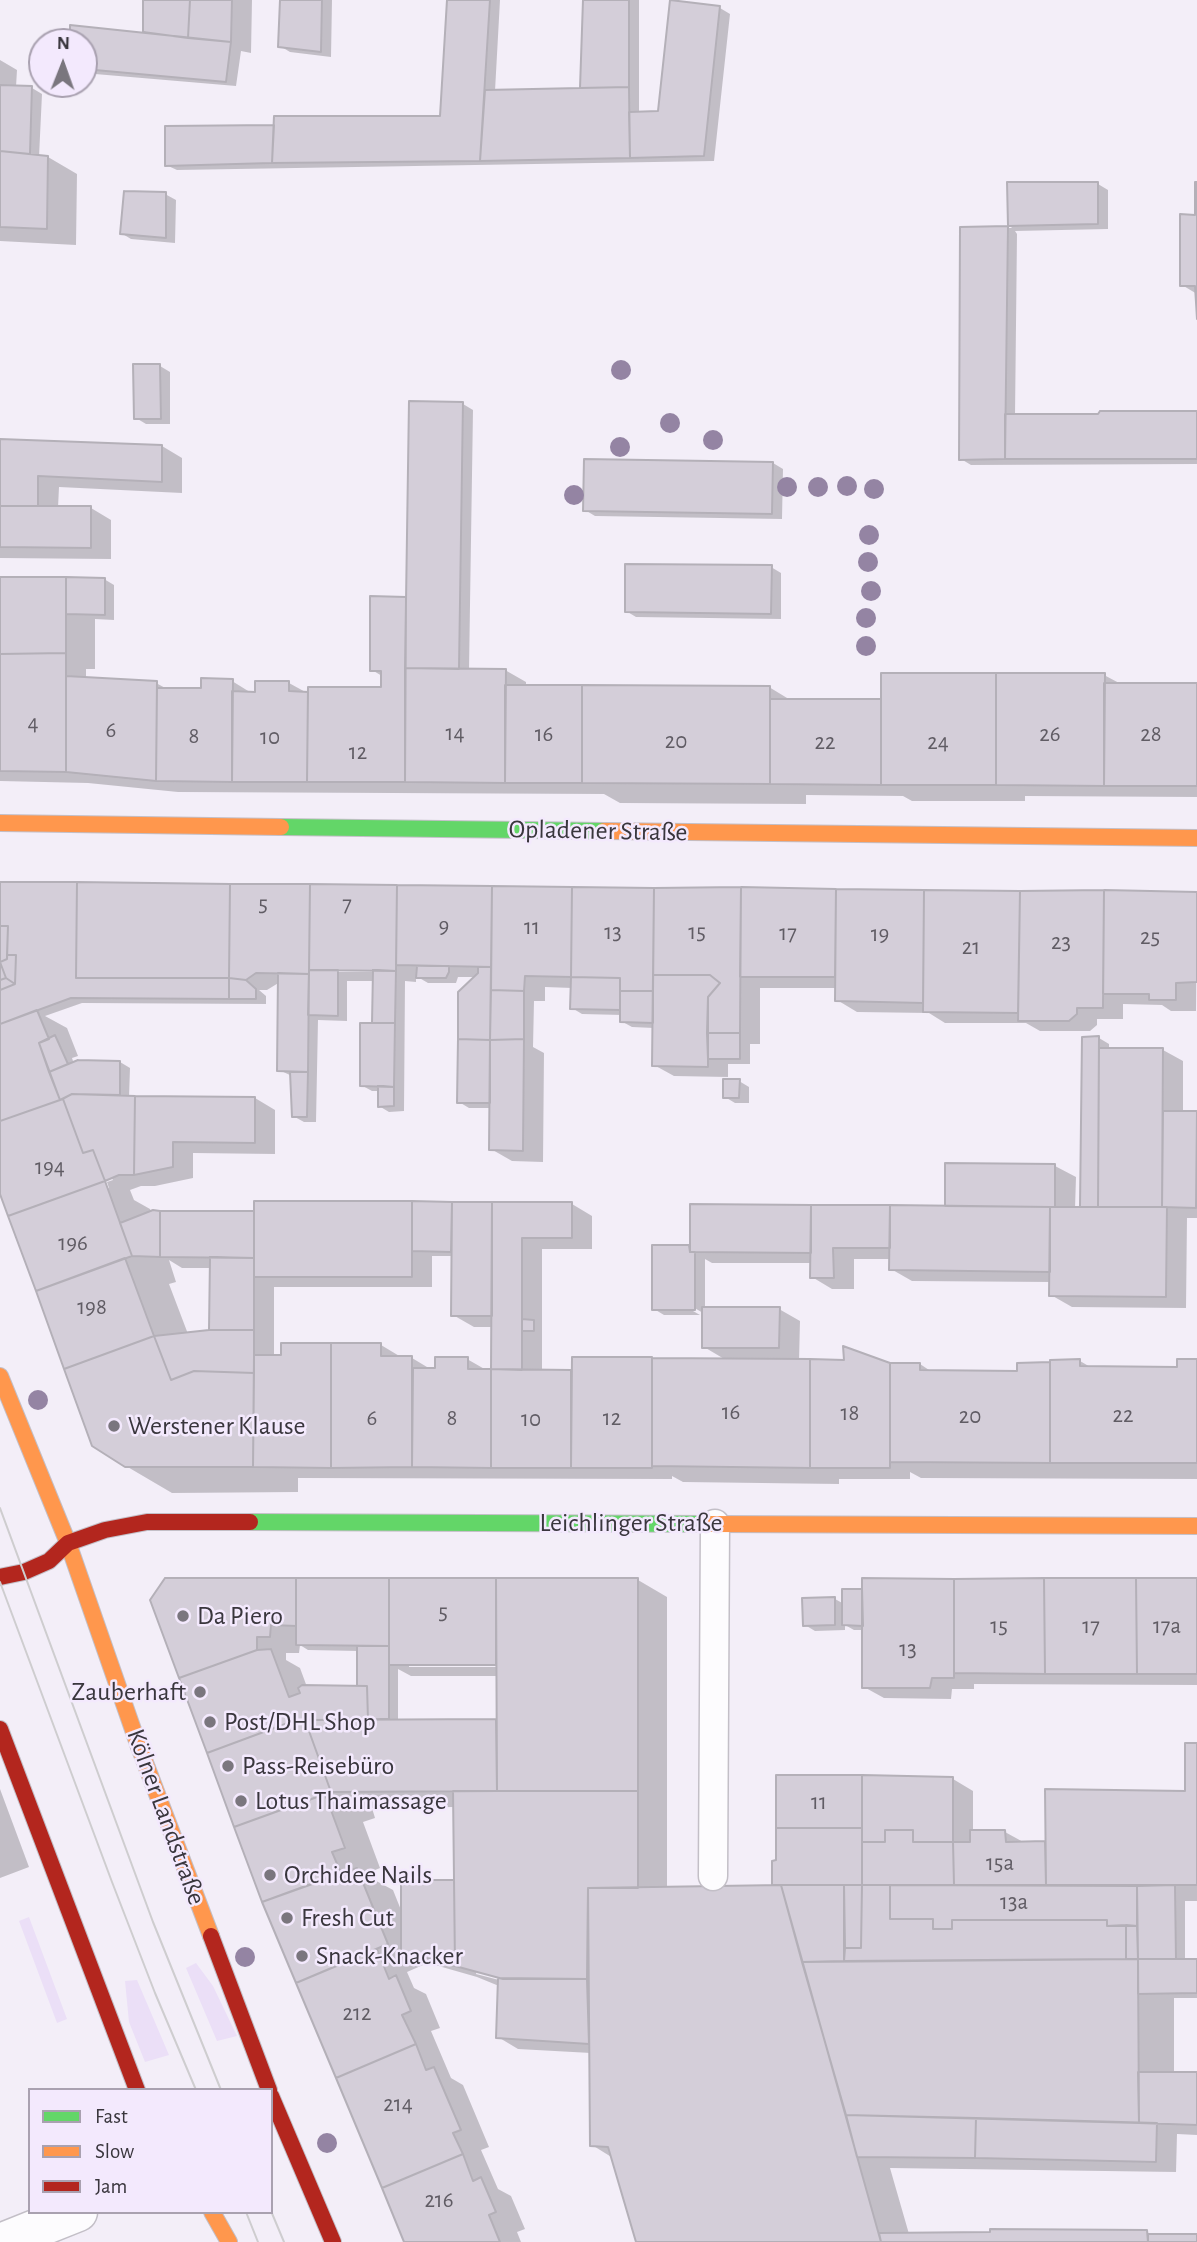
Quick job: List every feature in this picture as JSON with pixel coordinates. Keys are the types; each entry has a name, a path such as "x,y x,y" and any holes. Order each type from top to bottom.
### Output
{"street":[{"name":"Opladener Straße","path":"0,823 1197,838"},
{"name":"Kölner Landstraße","path":"0,1376 68,1543 138,1744 268,2088"},
{"name":"Leichlinger Straße","path":"68,1543 105,1530 147,1522 1197,1526"},
{"path":"0,1577 24,1572 49,1561 68,1543"},
{"path":"0,1729 136,2088"},
{"path":"273,2101 333,2242"},
{"path":"306,2211 324,2221"},
{"path":"3,2242 73,2214"},
{"path":"213,2214 227,2237"},
{"path":"222,2214 227,2237"}],"lane":[{"path":"713,1876 715,1524"}],"shaded area":[{"path":"29,1917 67,2019 57,2023 19,1921"},
{"path":"196,1963 213,1986 237,2036 217,2041 186,1968"},
{"path":"137,1980 169,2055 145,2062 129,2022 125,1981"}],"building":[{"path":"143,0 190,0 188,38 143,32"},
{"path":"190,0 232,0 231,42 188,38"},
{"path":"280,0 322,0 321,52 278,47"},
{"path":"447,0 490,0 480,161 272,163 274,116 440,116"},
{"path":"583,0 629,0 629,87 580,88"},
{"path":"670,0 720,6 704,156 630,158 629,112 658,111"},
{"path":"70,25 231,42 226,82 98,70 98,28 70,28"},
{"path":"0,85 28,86 28,98 32,98 30,154 0,151"},
{"path":"629,87 630,158 480,161 485,90"},
{"path":"274,125 272,163 165,166 165,126"},
{"path":"0,151 48,156 47,229 0,227"},
{"path":"1007,182 1098,182 1098,224 1008,226"},
{"path":"1195,182 1197,319 1195,286 1180,286 1180,214 1195,215"},
{"path":"124,191 166,192 166,238 120,234"},
{"path":"1008,226 1005,459 959,460 960,227"},
{"path":"133,364 160,364 161,419 134,419"},
{"path":"409,401 463,402 459,669 405,668"},
{"path":"1100,411 1197,411 1197,459 1005,459 1005,414 1098,414"},
{"path":"0,439 162,445 162,482 38,476 38,506 0,506"},
{"path":"584,459 773,462 772,514 583,511"},
{"path":"0,506 91,506 91,548 0,547"},
{"path":"625,564 772,565 771,614 625,612"},
{"path":"0,577 66,577 66,653 0,654"},
{"path":"66,577 105,578 105,615 66,614"},
{"path":"370,596 406,597 405,782 307,782 308,687 381,687 381,671 370,671"},
{"path":"66,653 66,772 0,771 0,654"},
{"path":"405,668 506,669 505,783 405,782"},
{"path":"881,673 996,673 996,785 881,785"},
{"path":"996,673 1105,673 1104,786 996,785"},
{"path":"66,676 157,681 156,781 66,772"},
{"path":"201,678 233,679 232,782 156,781 157,688 201,688"},
{"path":"255,681 289,681 289,691 308,692 307,782 232,782 232,691 255,692"},
{"path":"1104,683 1197,683 1197,786 1104,786"},
{"path":"505,685 582,685 582,783 505,783"},
{"path":"582,685 770,686 770,784 582,783"},
{"path":"770,699 881,699 881,785 770,784"},
{"path":"0,882 77,882 76,978 229,978 229,999 71,998 0,1024 0,990 15,984 16,955 7,955 8,926 0,926"},
{"path":"77,882 230,884 229,978 76,978"},
{"path":"230,884 310,884 309,974 256,973 246,980 229,978"},
{"path":"310,884 397,885 396,971 309,970"},
{"path":"397,885 492,886 491,967 396,965"},
{"path":"492,886 572,887 571,977 525,976 524,991 491,990"},
{"path":"572,887 654,888 653,991 620,991 620,978 571,977"},
{"path":"741,887 740,1033 707,1033 708,997 720,983 710,975 653,975 654,888"},
{"path":"741,887 836,889 835,977 740,977"},
{"path":"836,889 924,890 923,1003 835,1001"},
{"path":"924,890 1020,891 1018,1013 923,1012"},
{"path":"1104,890 1103,1008 1077,1008 1077,1014 1069,1021 1018,1021 1020,891"},
{"path":"1104,890 1197,892 1197,982 1176,983 1176,1000 1149,1000 1149,994 1103,994"},
{"path":"0,926 8,926 7,959 0,962"},
{"path":"7,955 16,955 15,984 6,978 0,962 7,959"},
{"path":"0,962 6,978 0,980"},
{"path":"417,966 449,966 449,972 446,978 416,978"},
{"path":"478,967 491,967 490,1040 458,1039 458,992 478,973"},
{"path":"309,970 338,970 338,1016 308,1015"},
{"path":"373,970 396,971 395,1023 372,1023"},
{"path":"278,973 309,974 308,1072 277,1071"},
{"path":"653,975 710,975 720,983 708,997 708,1067 652,1066"},
{"path":"571,977 620,978 620,1010 570,1009"},
{"path":"6,978 15,984 0,990 0,980"},
{"path":"229,978 246,980 256,989 256,999 229,999"},
{"path":"491,990 524,991 524,1039 490,1040"},
{"path":"620,991 653,991 653,1023 620,1022"},
{"path":"37,1010 49,1039 39,1043 60,1100 0,1121 0,1024"},
{"path":"360,1023 395,1023 394,1087 360,1086"},
{"path":"707,1033 740,1033 740,1059 708,1059"},
{"path":"55,1035 68,1064 49,1072 39,1043"},
{"path":"1099,1036 1098,1207 1080,1207 1082,1037"},
{"path":"458,1039 490,1040 490,1103 457,1103"},
{"path":"524,1039 523,1151 489,1150 490,1040"},
{"path":"1099,1048 1163,1048 1162,1207 1098,1207"},
{"path":"78,1060 120,1061 120,1095 72,1094 60,1100 49,1072"},
{"path":"290,1072 308,1072 307,1117 292,1117"},
{"path":"723,1079 740,1079 739,1098 723,1098"},
{"path":"378,1086 394,1087 394,1106 378,1107"},
{"path":"72,1094 135,1096 134,1175 119,1175 105,1181 93,1150 83,1153 63,1099"},
{"path":"135,1096 255,1097 255,1143 173,1142 173,1167 134,1175"},
{"path":"63,1099 83,1153 93,1150 105,1181 8,1216 0,1194 0,1121"},
{"path":"1163,1111 1197,1111 1196,1208 1162,1207"},
{"path":"945,1163 1055,1164 1055,1207 945,1206"},
{"path":"105,1181 132,1256 36,1291 8,1216"},
{"path":"254,1201 412,1201 412,1277 254,1277"},
{"path":"412,1201 452,1202 451,1252 412,1251"},
{"path":"452,1202 492,1202 492,1316 451,1316"},
{"path":"492,1202 572,1202 572,1238 522,1238 522,1370 491,1369"},
{"path":"690,1204 811,1205 811,1253 690,1252"},
{"path":"811,1205 890,1205 890,1248 833,1248 834,1278 810,1278"},
{"path":"890,1205 1050,1207 1050,1272 889,1270"},
{"path":"1050,1207 1167,1207 1166,1297 1049,1296"},
{"path":"153,1210 160,1211 160,1257 132,1256 120,1223"},
{"path":"160,1211 254,1211 254,1258 160,1257"},
{"path":"652,1245 689,1245 690,1252 695,1252 695,1310 652,1310"},
{"path":"210,1257 254,1258 254,1330 209,1330"},
{"path":"125,1258 154,1336 64,1369 36,1291"},
{"path":"702,1307 780,1307 779,1348 702,1348"},
{"path":"522,1319 534,1320 534,1331 522,1331"},
{"path":"209,1330 254,1330 254,1373 194,1371 171,1380 154,1336"},
{"path":"154,1336 171,1380 194,1371 254,1373 253,1467 125,1467 92,1446 64,1369"},
{"path":"281,1343 331,1343 331,1468 253,1467 254,1355 281,1355"},
{"path":"331,1343 381,1343 381,1356 412,1356 412,1467 331,1468"},
{"path":"843,1346 890,1363 890,1468 810,1468 810,1359 844,1360"},
{"path":"435,1357 468,1357 468,1369 491,1369 491,1468 412,1467 413,1368 435,1368"},
{"path":"572,1357 652,1357 652,1468 571,1468"},
{"path":"652,1358 810,1359 810,1468 652,1466"},
{"path":"1080,1359 1080,1366 1177,1367 1177,1359 1197,1359 1197,1463 1050,1463 1050,1360"},
{"path":"1050,1362 1050,1463 890,1462 890,1363 920,1363 920,1370 1017,1371 1017,1363"},
{"path":"491,1369 571,1370 571,1468 491,1468"},
{"path":"165,1578 296,1578 296,1626 271,1625 270,1637 257,1637 257,1650 179,1678 150,1600"},
{"path":"296,1578 389,1578 389,1646 296,1645"},
{"path":"389,1578 496,1578 496,1665 389,1665"},
{"path":"496,1578 638,1578 638,1791 497,1791"},
{"path":"862,1578 954,1579 954,1678 932,1678 930,1688 862,1688"},
{"path":"1044,1578 1136,1578 1137,1674 1045,1674"},
{"path":"1044,1578 1045,1674 954,1673 954,1579"},
{"path":"1136,1578 1197,1578 1197,1674 1137,1674"},
{"path":"842,1589 862,1589 863,1626 842,1625"},
{"path":"835,1597 835,1625 803,1626 802,1598"},
{"path":"357,1646 389,1646 389,1719 368,1720 367,1686 357,1686"},
{"path":"271,1649 289,1697 300,1693 298,1688 302,1685 367,1686 368,1720 296,1720 207,1753 179,1678 257,1650"},
{"path":"496,1719 497,1791 331,1792 305,1720"},
{"path":"296,1720 305,1720 331,1792 234,1827 207,1753"},
{"path":"1185,1743 1197,1743 1197,1885 1046,1885 1045,1789 1185,1791"},
{"path":"776,1775 862,1775 862,1828 776,1828"},
{"path":"862,1775 953,1777 953,1842 913,1842 913,1830 885,1830 885,1842 862,1842"},
{"path":"453,1791 638,1791 638,1888 588,1888 587,1979 503,1979 455,1966"},
{"path":"325,1794 345,1848 332,1852 341,1873 262,1902 234,1827"},
{"path":"776,1828 862,1828 862,1885 772,1885 772,1861 776,1860"},
{"path":"885,1830 913,1830 913,1842 953,1842 954,1885 862,1885 862,1842 885,1842"},
{"path":"970,1830 1005,1830 1006,1842 1045,1841 1046,1885 954,1885 953,1842 970,1842"},
{"path":"357,1868 388,1944 296,1983 262,1902"},
{"path":"401,1880 454,1880 455,1966 401,1951"},
{"path":"781,1885 881,2242 636,2242 608,2147 590,2146 588,1888"},
{"path":"781,1885 844,1885 844,1961 802,1962"},
{"path":"844,1885 862,1885 861,1948 845,1948"},
{"path":"862,1885 890,1885 890,1919 933,1919 933,1929 952,1929 952,1920 1107,1920 1107,1926 1126,1925 1126,1959 844,1961 845,1948 861,1948"},
{"path":"890,1885 1137,1886 1137,1926 1107,1926 1107,1920 952,1920 952,1929 933,1929 933,1919 890,1919"},
{"path":"1175,1885 1176,1959 1138,1959 1137,1886"},
{"path":"1126,1925 1137,1926 1138,1959 1126,1959"},
{"path":"377,1949 389,1979 396,1975 411,2011 402,2015 416,2044 336,2078 296,1983"},
{"path":"1138,1959 1139,2123 846,2115 802,1962"},
{"path":"1138,1959 1197,1959 1197,1993 1138,1994"},
{"path":"498,1978 587,1979 589,2044 496,2038"},
{"path":"416,2044 426,2070 434,2067 461,2130 453,2133 463,2154 382,2188 336,2078"},
{"path":"1138,2072 1197,2072 1197,2125 1139,2123"},
{"path":"846,2115 976,2118 975,2158 857,2157"},
{"path":"976,2118 1157,2123 1156,2162 975,2158"},
{"path":"463,2154 473,2181 481,2177 496,2212 489,2215 500,2242 404,2242 382,2188"},
{"path":"990,2229 1147,2230 1148,2242 881,2242 879,2233 990,2232"},
{"path":"1148,2234 1197,2234 1197,2242 1148,2242"}],"tram line":[{"path":"0,1508 153,1922 220,2088"},
{"path":"0,1582 112,1882 195,2088"},
{"path":"247,2214 258,2242"},
{"path":"272,2214 284,2242"}],"traffic: fast":[{"path":"281,827 604,831"},
{"path":"250,1522 712,1524"}],"traffic: slow":[{"path":"0,823 281,827"},
{"path":"604,831 1197,838"},
{"path":"0,1376 68,1543 138,1744 211,1936"},
{"path":"712,1524 1197,1526"},
{"path":"213,2214 229,2242"}],"traffic: jam":[{"path":"0,1577 24,1572 49,1561 68,1543 105,1530 147,1522 250,1522"},
{"path":"0,1729 136,2088"},
{"path":"211,1936 268,2088"},
{"path":"273,2101 333,2242"}],"place":[{"name":"Werstener Klause","path":"114,1426"},
{"name":"Da Piero","path":"183,1616"},
{"name":"Zauberhaft","path":"200,1692"},
{"name":"Post/DHL Shop","path":"210,1722"},
{"name":"Pass-Reisebüro","path":"228,1766"},
{"name":"Lotus Thaimassage","path":"241,1801"},
{"name":"Orchidee Nails","path":"270,1875"},
{"name":"Fresh Cut","path":"287,1918"},
{"name":"Snack-Knacker","path":"302,1956"}]}
